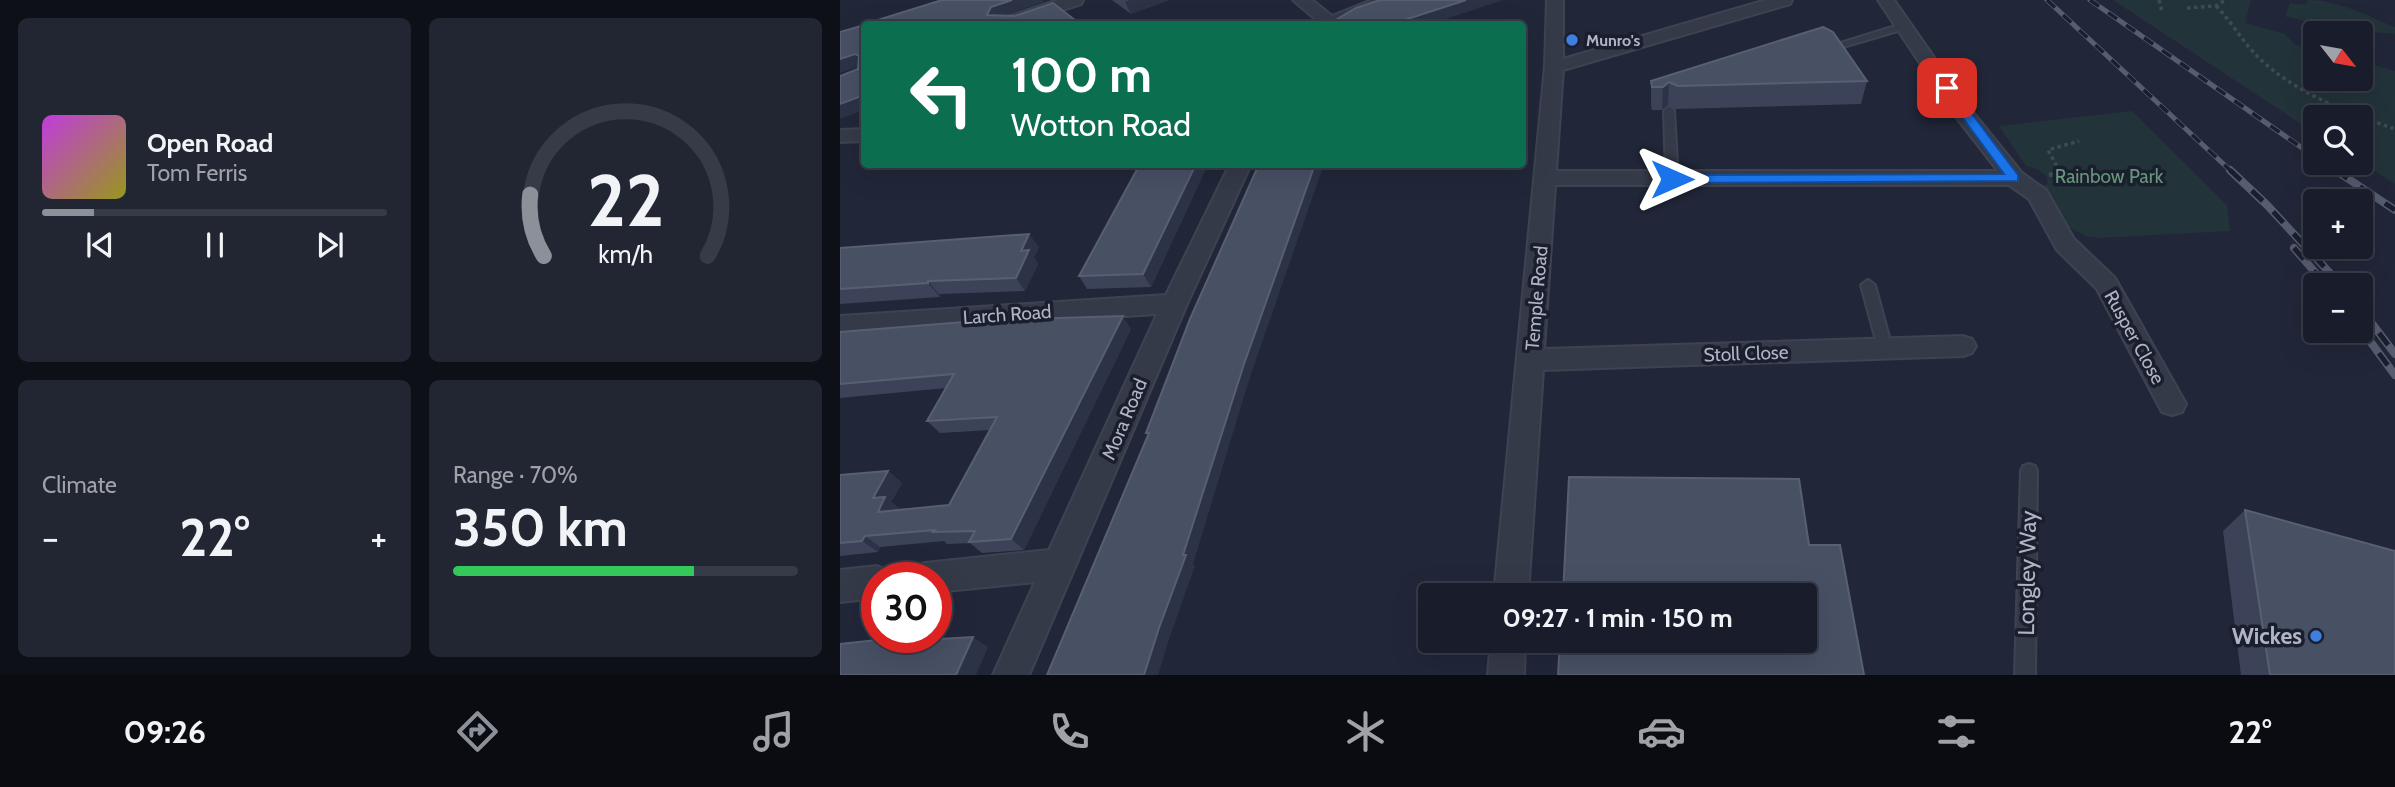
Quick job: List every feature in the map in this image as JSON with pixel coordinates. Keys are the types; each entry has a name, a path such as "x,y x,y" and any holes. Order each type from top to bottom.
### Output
{"street":[{"path":"1013,21 1075,0"},
{"path":"1301,0 1326,21"},
{"path":"1338,21 1390,0"},
{"name":"Temple Road","path":"1512,583 1554,66 1555,0"},
{"path":"1554,66 1581,61 1784,0"},
{"path":"1886,0 1961,109 2014,178"},
{"path":"840,136 861,135"},
{"name":"Mora Road","path":"1011,675 1174,304 1239,168"},
{"path":"1545,178 2014,178"},
{"name":"Rusper Close","path":"2014,178 2038,195 2065,244 2106,284 2172,404"},
{"name":"Larch Road","path":"840,325 1174,304"},
{"name":"Stoll Close","path":"1530,360 1962,346"},
{"path":"952,575 1061,564"},
{"path":"840,586 861,584"},
{"path":"1506,675 1507,653"}],"lane":[{"path":"1826,49 1905,26"},
{"path":"1669,110 1672,179"},
{"path":"1868,285 1885,348"},
{"name":"Longley Way","path":"2025,675 2029,471"}],"path":[{"path":"2159,0 2162,12"},
{"path":"2188,8 2216,6 2225,0"},
{"path":"2216,6 2228,17 2259,59 2325,100 2395,130"},
{"path":"2060,173 2048,150 2080,141"},
{"path":"2014,178 2060,173 2098,184"}],"green space":[{"path":"2113,0 2251,0 2245,23 2285,34 2294,44 2303,46 2303,91 2373,91 2373,65 2395,71 2395,184 2373,170 2373,105 2303,105 2303,125"},
{"path":"2308,0 2342,6 2395,27 2395,34 2373,32 2373,21 2305,21 2285,16 2290,3 2305,5"},
{"name":"Rainbow Park","path":"2132,111 2227,205 2230,231 2099,238 2086,236 2069,227 2041,187 2048,183 2046,176 2038,169 2026,166 1999,126"}],"building":[{"path":"942,0 1012,0 991,7 987,15 1015,16 1053,3 1076,21 875,21"},
{"path":"1380,0 1466,0 1401,21 1334,21 1356,8"},
{"path":"861,26 861,96 840,104 840,76 858,69 859,56 855,54 840,59 840,32"},
{"path":"1823,27 1833,32 1867,81 1678,86 1669,82 1663,87 1652,87 1651,81"},
{"path":"1138,168 1194,168 1143,274 1079,276"},
{"path":"1257,168 1314,168 1244,364 1183,555 1186,555 1144,675 1047,675 1149,433 1146,433 1190,319"},
{"path":"1029,234 1021,251 1029,250 1016,278 928,281 840,289 840,248"},
{"path":"1123,316 1011,539 969,542 975,531 933,532 935,530 865,536 862,541 840,543 840,475 888,471 873,498 885,497 878,512 949,505 997,417 927,421 954,374 840,384 840,332 989,320"},
{"path":"1569,477 1799,479 1809,545 1840,545 1864,675 1558,675 1559,653 1817,653 1817,583 1564,583"},
{"name":"Wickes","path":"2245,510 2395,551 2395,675 2270,675"},
{"path":"973,637 956,675 840,675 840,644 861,642 861,653 952,653 952,638"}],"railway":[{"path":"2047,0 2232,172"},
{"path":"2090,0 2303,149"},
{"path":"2230,170 2267,205 2330,273"},
{"path":"2342,175 2395,210"},
{"path":"2294,248 2316,273"},
{"path":"2373,325 2395,354"},
{"path":"2371,343 2395,375"}],"place":[{"name":"Munro's","path":"1572,40"},
{"name":"Wickes","path":"2316,636"}],"route":[{"path":"1672,179 2014,178 1947,88"}]}
